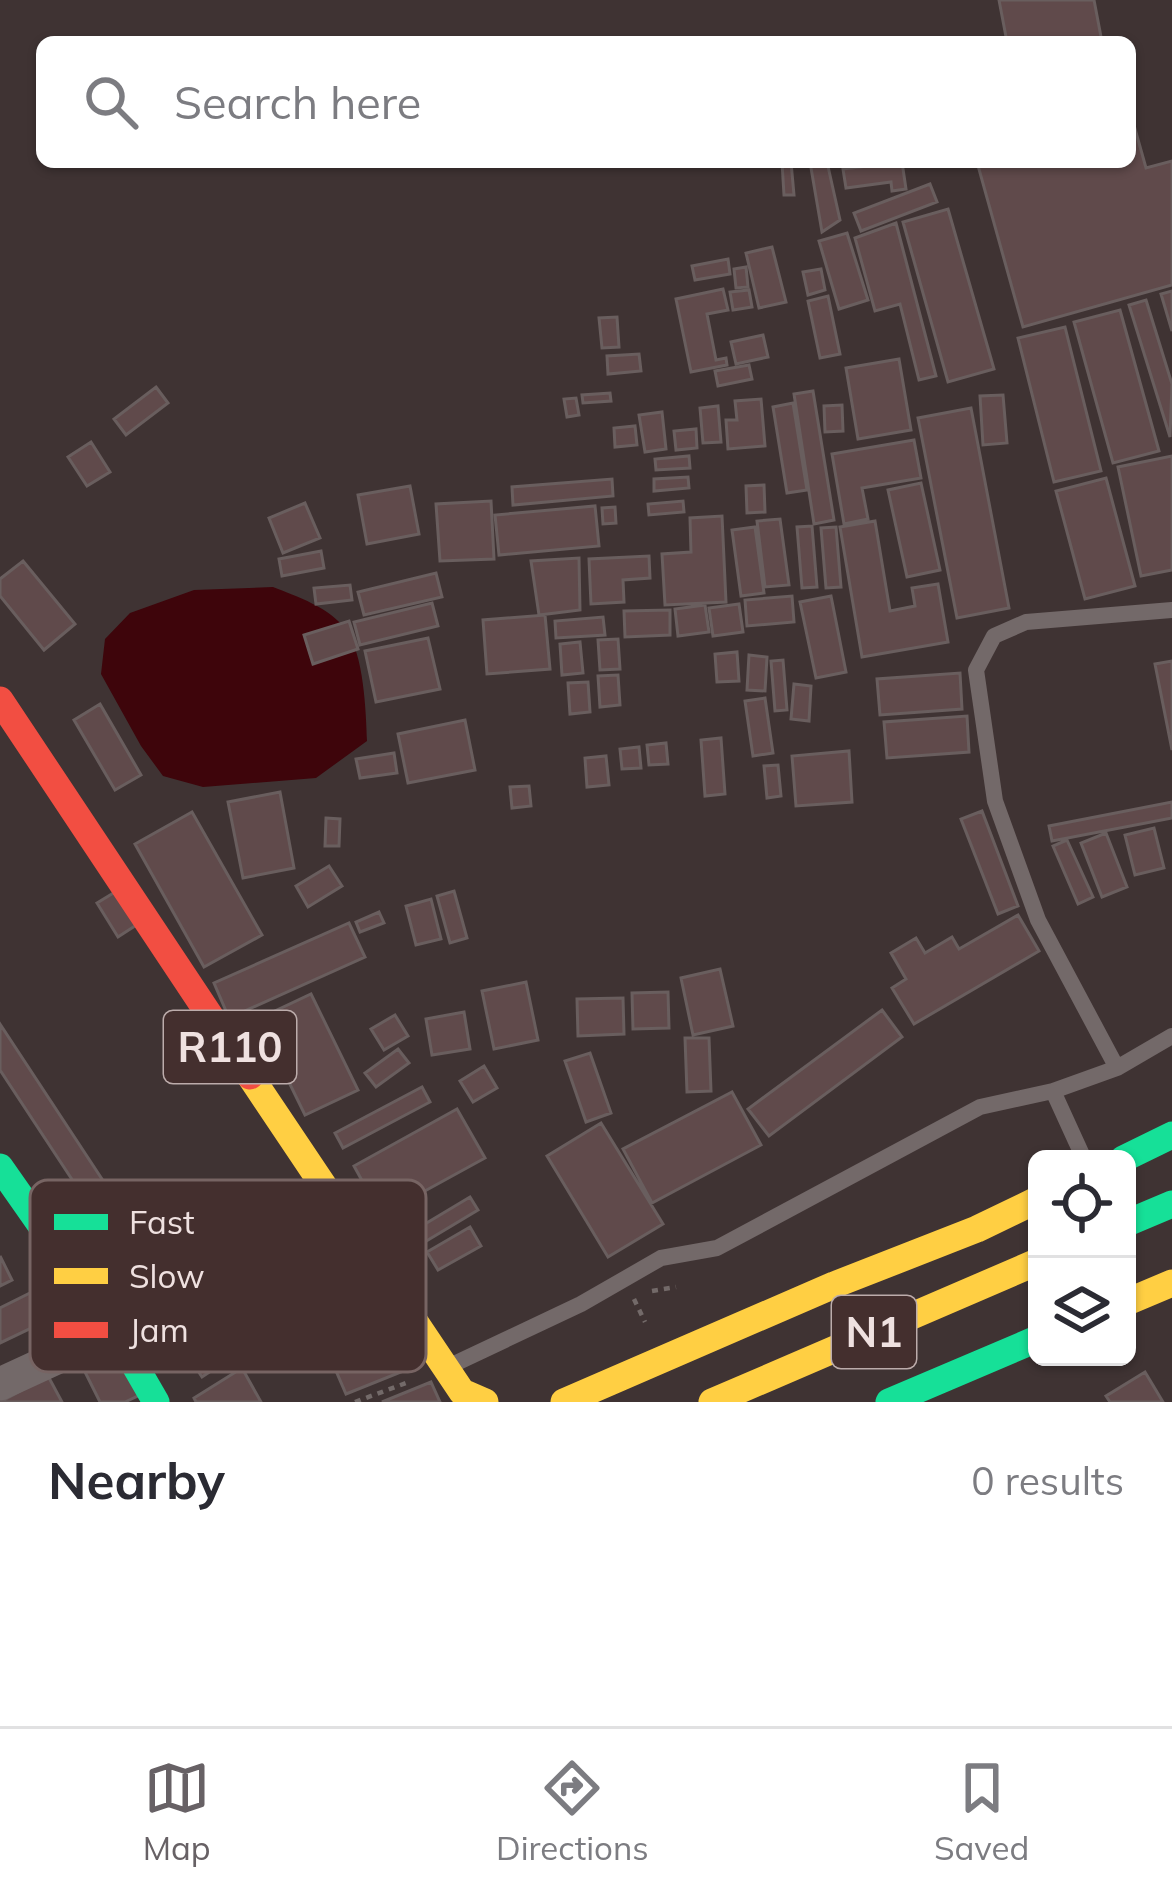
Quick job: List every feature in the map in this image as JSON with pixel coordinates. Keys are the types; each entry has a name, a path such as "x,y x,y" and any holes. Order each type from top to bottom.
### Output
{"main road":[{"name":"R110","path":"0,700 320,1180"},
{"path":"1136,1153 1172,1135"},
{"path":"0,1167 30,1209"},
{"path":"564,1402 1028,1204"},
{"path":"1136,1219 1172,1204"},
{"name":"N1","path":"712,1402 1028,1266"},
{"path":"1136,1298 1172,1283"},
{"name":"R110","path":"426,1339 470,1399"},
{"path":"889,1402 1028,1343"},
{"path":"139,1372 156,1402"}],"street":[{"path":"0,1384 30,1370"}],"lane":[{"path":"1118,1068 1038,920 995,801 976,670 994,636 1027,622 1172,610"},
{"path":"445,1368 581,1304 661,1258 717,1248 980,1107 1053,1091 1118,1068 1172,1036"},
{"path":"1053,1091 1080,1150"}],"path":[{"path":"355,1402 363,1399"}],"shaded area":[{"path":"273,587 322,609 346,630 360,668 367,741 316,778 203,787 163,776 101,674 105,639 130,613 194,590"}],"building":[{"path":"999,0 1094,0 1101,36 1006,36"},
{"path":"1136,132 1146,168 1172,161 1172,285 1023,327 979,168 1136,168"},
{"path":"782,168 792,168 794,195 784,195"},
{"path":"811,168 828,168 840,220 822,232"},
{"path":"903,168 906,189 892,191 891,182 846,188 843,169"},
{"path":"930,184 937,202 861,231 854,213"},
{"path":"948,209 994,369 948,382 903,222"},
{"path":"896,223 936,376 919,380 900,304 875,311 855,238"},
{"path":"847,233 868,300 839,309 819,241"},
{"path":"772,247 786,302 759,308 746,253"},
{"path":"728,259 730,274 695,280 692,266"},
{"path":"746,267 748,287 736,288 734,269"},
{"path":"821,269 825,290 808,295 803,272"},
{"path":"723,289 728,310 707,314 716,360 726,358 727,365 691,372 676,299"},
{"path":"749,290 752,307 733,310 730,292"},
{"path":"1172,291 1172,331 1161,294"},
{"path":"828,296 840,354 820,358 808,301"},
{"path":"1146,300 1172,384 1170,437 1129,305"},
{"path":"1120,310 1159,451 1113,463 1074,322"},
{"path":"617,317 619,347 602,348 599,318"},
{"path":"1065,327 1101,471 1054,482 1018,338"},
{"path":"763,335 768,357 736,364 731,342"},
{"path":"639,354 641,371 608,374 607,356"},
{"path":"899,359 911,430 858,439 846,368"},
{"path":"749,365 752,379 718,386 715,371"},
{"path":"156,387 168,403 126,435 114,419"},
{"path":"813,391 834,520 814,524 794,394"},
{"path":"610,393 611,401 583,403 582,395"},
{"path":"1003,395 1007,443 983,445 980,396"},
{"path":"576,398 579,415 567,417 564,399"},
{"path":"761,399 765,446 728,449 726,420 737,420 735,401"},
{"path":"793,403 807,490 787,493 773,407"},
{"path":"842,405 843,431 825,432 824,406"},
{"path":"718,406 721,442 703,443 700,408"},
{"path":"971,408 1009,608 957,618 918,418"},
{"path":"662,412 666,449 645,452 639,415"},
{"path":"635,426 637,445 615,447 614,428"},
{"path":"696,429 697,448 676,450 674,431"},
{"path":"914,440 921,478 862,488 868,519 844,524 832,454"},
{"path":"91,442 110,472 87,486 68,457"},
{"path":"689,456 690,468 656,470 655,459"},
{"path":"1172,456 1172,570 1141,576 1118,467"},
{"path":"688,477 689,488 654,491 654,479"},
{"path":"1106,478 1135,586 1085,599 1056,491"},
{"path":"612,479 613,496 513,505 512,487"},
{"path":"921,483 940,570 907,577 888,490"},
{"path":"764,485 765,512 747,513 746,486"},
{"path":"410,486 419,534 367,544 358,495"},
{"path":"491,501 494,559 440,561 436,504"},
{"path":"683,501 684,512 649,515 648,504"},
{"path":"305,503 320,538 283,553 269,518"},
{"path":"595,506 599,546 499,555 495,515"},
{"path":"615,507 616,523 603,524 602,508"},
{"path":"722,516 726,602 665,605 662,554 691,552 690,518"},
{"path":"780,519 789,585 765,587 757,521"},
{"path":"875,521 890,611 915,606 912,588 938,584 948,642 862,657 840,527"},
{"path":"812,526 817,587 802,588 797,527"},
{"path":"755,527 764,593 741,596 732,530"},
{"path":"836,527 841,587 826,588 821,528"},
{"path":"321,551 324,568 282,576 279,559"},
{"path":"649,556 650,578 623,580 624,602 591,604 589,559"},
{"path":"579,558 580,610 539,615 531,561"},
{"path":"23,561 75,624 44,650 0,596 0,579"},
{"path":"436,573 442,597 364,615 358,592"},
{"path":"350,585 352,600 316,604 314,588"},
{"path":"792,596 794,622 747,626 745,600"},
{"path":"831,596 846,672 816,678 800,602"},
{"path":"432,603 438,626 360,645 354,622"},
{"path":"739,604 743,632 713,636 709,608"},
{"path":"705,605 709,632 678,636 675,609"},
{"path":"670,610 670,635 625,637 624,611"},
{"path":"545,615 550,669 487,674 483,620"},
{"path":"603,617 605,635 556,638 555,621"},
{"path":"349,621 358,649 313,664 304,635"},
{"path":"428,638 440,689 376,702 365,651"},
{"path":"618,639 620,669 600,670 598,640"},
{"path":"580,642 583,673 562,675 560,644"},
{"path":"737,652 739,681 717,682 715,654"},
{"path":"749,655 767,657 765,691 747,690"},
{"path":"783,660 787,710 775,711 771,661"},
{"path":"1172,661 1172,750 1155,664"},
{"path":"960,673 962,709 880,715 877,679"},
{"path":"618,675 620,705 600,707 598,676"},
{"path":"588,682 590,712 570,714 568,683"},
{"path":"794,684 811,686 809,721 791,719"},
{"path":"765,698 773,753 753,756 745,701"},
{"path":"100,704 141,775 115,790 74,720"},
{"path":"967,716 969,752 887,758 884,722"},
{"path":"465,720 475,770 408,783 398,734"},
{"path":"721,738 725,794 705,796 701,740"},
{"path":"666,743 668,764 649,765 647,745"},
{"path":"639,747 641,768 622,769 620,749"},
{"path":"849,751 852,802 796,806 792,756"},
{"path":"394,753 397,773 360,778 356,759"},
{"path":"606,756 609,785 587,787 585,758"},
{"path":"778,765 781,796 767,798 764,766"},
{"path":"529,786 531,806 512,808 510,787"},
{"path":"280,792 294,868 243,878 228,802"},
{"path":"1172,802 1172,818 1052,841 1049,826"},
{"path":"982,811 1018,906 998,914 961,819"},
{"path":"192,812 262,935 204,967 135,844"},
{"path":"326,818 340,819 339,846 325,846"},
{"path":"1154,828 1164,868 1135,875 1125,835"},
{"path":"1106,833 1127,887 1102,897 1081,843"},
{"path":"1067,840 1093,897 1078,904 1053,846"},
{"path":"329,866 342,886 308,907 296,886"},
{"path":"120,889 141,922 118,937 97,903"},
{"path":"454,891 467,938 450,943 437,896"},
{"path":"431,899 441,939 416,945 406,906"},
{"path":"379,912 384,923 360,932 356,922"},
{"path":"1018,915 1039,951 914,1024 892,988 906,979 891,953 916,938 925,953 952,937 959,949"},
{"path":"349,923 365,957 229,1018 214,983"},
{"path":"720,969 733,1026 693,1035 681,978"},
{"path":"526,982 538,1040 494,1049 482,991"},
{"path":"668,992 669,1028 633,1029 632,993"},
{"path":"311,994 358,1090 305,1115 258,1019"},
{"path":"623,998 624,1034 578,1036 577,999"},
{"path":"882,1010 902,1037 769,1136 748,1109"},
{"path":"464,1012 470,1049 432,1055 426,1019"},
{"path":"395,1015 408,1036 384,1050 371,1029"},
{"path":"0,1024 103,1180 72,1180 0,1070"},
{"path":"685,1038 709,1038 711,1091 687,1092"},
{"path":"398,1049 409,1063 376,1087 365,1073"},
{"path":"590,1053 611,1113 586,1122 565,1061"},
{"path":"484,1066 497,1088 473,1102 460,1081"},
{"path":"422,1087 430,1102 343,1148 335,1133"},
{"path":"732,1092 761,1145 652,1203 623,1149"},
{"path":"457,1109 485,1158 426,1190 426,1180 362,1180 354,1166"},
{"path":"601,1123 663,1224 608,1257 547,1156"},
{"path":"470,1197 478,1210 426,1241 426,1223"},
{"path":"470,1227 481,1246 438,1270 427,1252"},
{"path":"0,1256 12,1280 0,1286"},
{"path":"30,1293 30,1329 0,1343 0,1308"},
{"path":"85,1372 131,1372 142,1394 125,1402 100,1402"},
{"path":"236,1372 244,1372 261,1402 196,1402 194,1398"},
{"path":"337,1372 401,1372 346,1394"},
{"path":"1145,1372 1163,1402 1110,1402 1106,1396"},
{"path":"48,1376 62,1402 0,1402"},
{"path":"431,1382 440,1402 382,1402"}],"traffic: fast":[{"path":"1136,1153 1172,1135"},
{"path":"0,1167 30,1210"},
{"path":"1136,1219 1172,1204"},
{"path":"889,1402 1028,1343"},
{"path":"139,1372 156,1402"}],"traffic: slow":[{"path":"250,1076 320,1180"},
{"path":"564,1402 1028,1204"},
{"path":"712,1402 1028,1266"},
{"path":"1136,1298 1172,1283"},
{"path":"426,1338 462,1392 485,1402"}],"traffic: jam":[{"path":"0,700 250,1076"}]}
